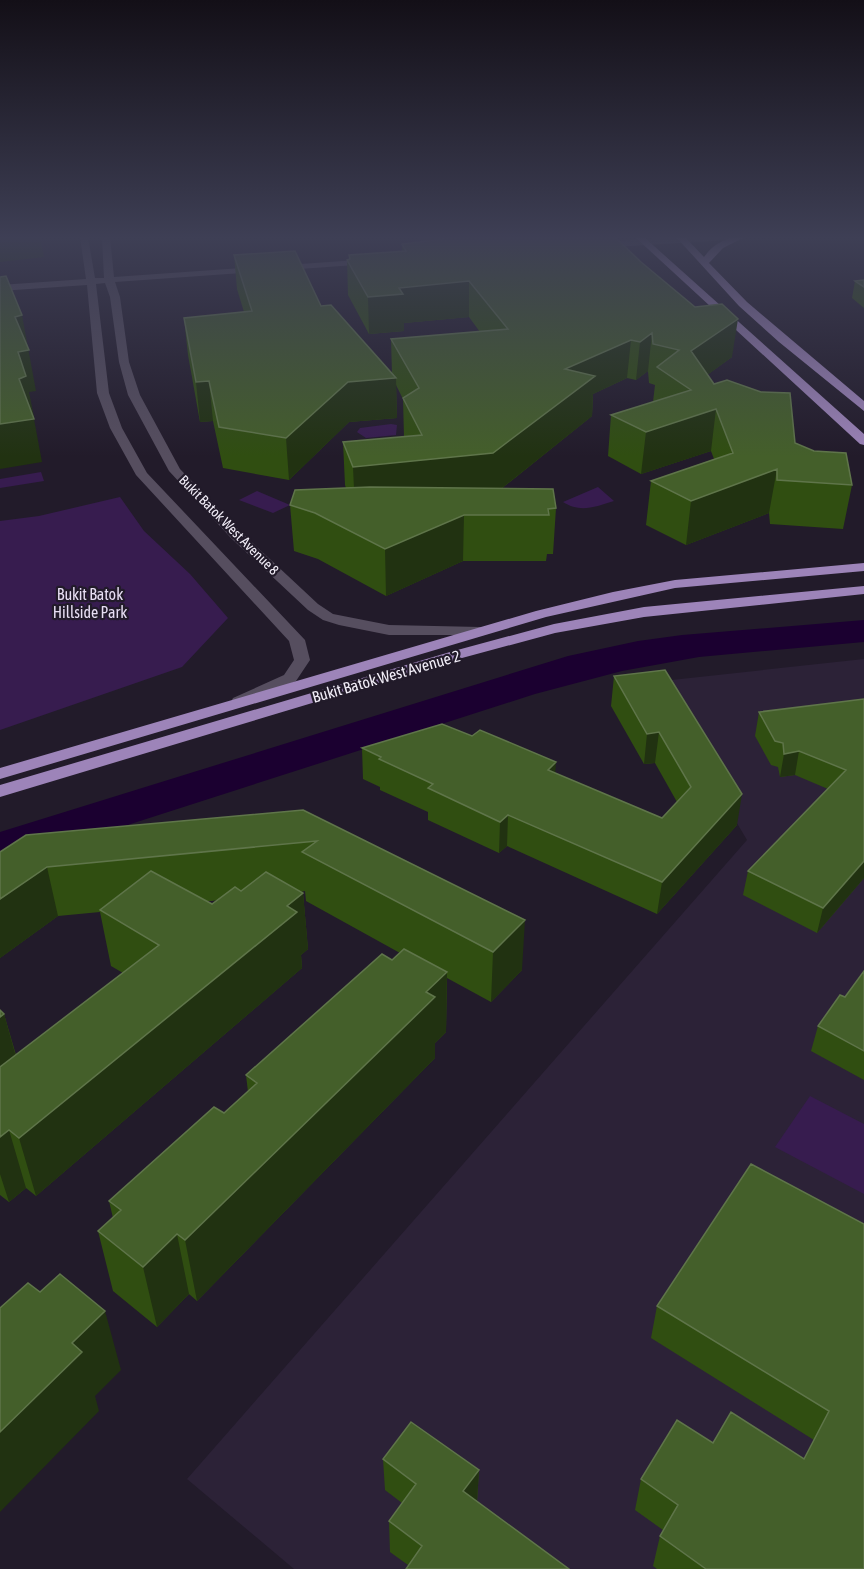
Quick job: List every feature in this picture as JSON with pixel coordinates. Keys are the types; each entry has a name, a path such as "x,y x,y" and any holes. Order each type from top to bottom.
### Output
{"main road":[{"path":"719,310 864,441"},
{"path":"750,310 864,407"},
{"name":"Bukit Batok West Avenue 2","path":"0,774 541,614 654,588 864,567"},
{"name":"Bukit Batok West Avenue 2","path":"777,574 791,578 801,587 795,593 779,597"},
{"name":"Bukit Batok West Avenue 2","path":"0,791 446,658 555,628 644,612 864,590"}],"street":[{"name":"Bukit Batok West Avenue 8","path":"94,310 103,393 116,428 142,475 297,640 302,660 290,678 234,704"},
{"name":"Bukit Batok West Avenue 8","path":"117,310 124,362 134,395 175,471 236,535 312,608 344,622 389,630 480,632"},
{"path":"132,455 150,458 163,450"}],"shaded area":[{"path":"864,620 864,642 699,657 622,671 535,694 0,866 0,832 568,656 638,641 682,635"},
{"path":"864,659 864,1569 294,1569 187,1479 747,840 653,682"}],"green space":[{"path":"397,425 396,435 366,438 357,432 360,428"},
{"path":"41,472 44,481 0,488 0,479"},
{"path":"598,487 614,501 582,508 563,502"},
{"path":"257,491 290,505 273,513 239,500"},
{"name":"Bukit Batok Hillside Park","path":"120,497 144,531 190,574 228,618 182,667 0,730 0,521 39,516"},
{"path":"810,1096 864,1124 864,1194 775,1147"}],"building":[{"path":"0,310 20,310 22,315 15,317 29,350 18,352 26,376 19,379 34,419 0,424"},
{"path":"336,310 396,378 348,382 286,438 219,427 209,381 196,382 184,318 252,311"},
{"path":"493,310 729,310 738,319 691,351 714,384 727,380 761,392 790,393 795,443 814,451 846,453 852,485 777,480 777,469 691,501 651,481 733,453 716,409 646,432 611,415 691,390 657,367 679,350 653,344 652,333 640,342 631,340 565,369 595,376 493,453 353,467 343,442 422,435 403,398 419,388 391,339 508,329"},
{"path":"370,487 553,489 556,508 548,509 549,515 464,515 385,549 315,513 290,505 295,490"},
{"path":"665,670 742,794 662,882 508,815 500,822 428,788 433,784 379,759 381,757 362,748 442,724 472,736 480,730 556,762 548,770 662,818 691,787 659,732 647,734 614,676"},
{"path":"864,699 864,861 823,908 748,871 846,770 799,751 784,754 783,743 775,741 759,712"},
{"path":"303,810 525,920 493,952 302,852 317,841 47,867 0,899 0,852 26,835"},
{"path":"151,871 212,904 235,887 241,891 266,872 303,893 287,906 297,912 19,1138 9,1130 0,1137 0,1067 159,945 100,910"},
{"path":"404,949 447,972 426,992 435,997 185,1240 177,1234 143,1267 98,1231 121,1210 109,1201 214,1107 224,1113 257,1083 246,1075 382,954 392,960"},
{"path":"864,971 864,1051 818,1026 840,995 845,997"},
{"path":"751,1164 864,1224 864,1569 706,1569 660,1536 678,1505 641,1479 677,1420 713,1443 731,1412 804,1459 829,1411 657,1306"},
{"path":"60,1274 105,1311 72,1343 82,1352 0,1432 0,1308 28,1283 40,1292"},
{"path":"411,1422 479,1470 463,1491 569,1569 406,1569 422,1546 389,1521 416,1484 383,1459"}]}
